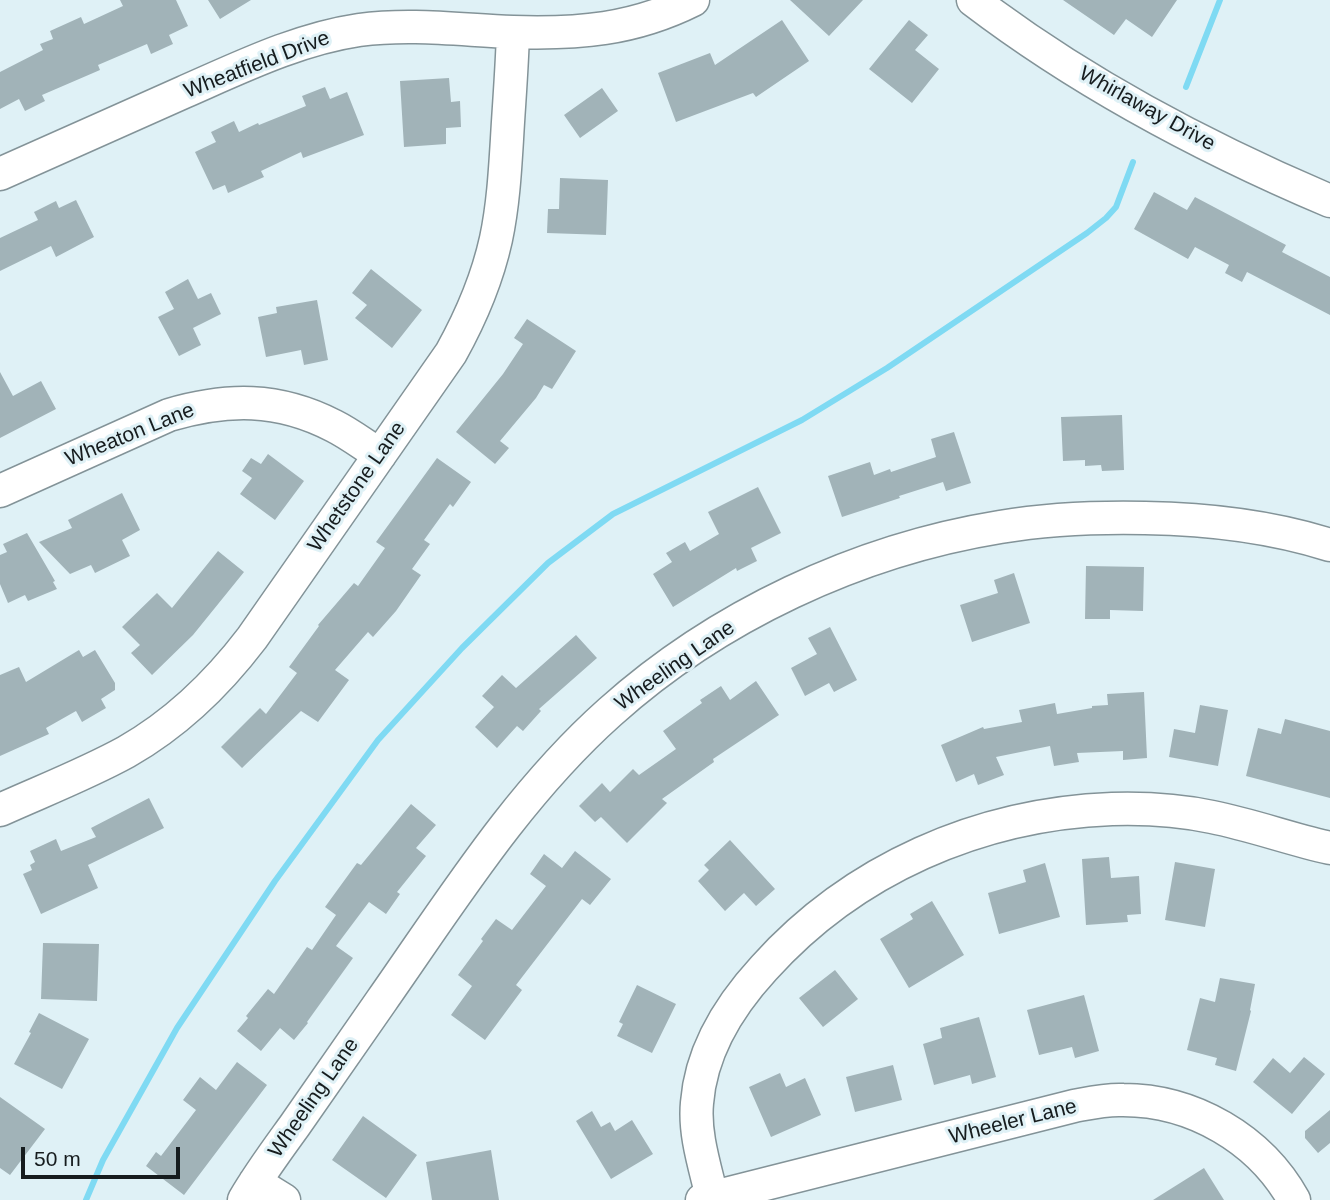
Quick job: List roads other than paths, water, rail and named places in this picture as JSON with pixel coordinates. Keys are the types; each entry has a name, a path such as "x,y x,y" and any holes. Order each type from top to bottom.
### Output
{"street":[{"name":"Wheatfield Drive","path":"0,174 235,70 325,37 359,30 402,26 444,13 513,32 586,31 614,28 662,14 693,0"},
{"name":"Whirlaway Drive","path":"974,0 1029,40 1149,114 1330,201"},
{"name":"Whetstone Lane","path":"0,810 126,752 159,731 203,696 252,638 451,353 487,274 501,215 513,32"},
{"name":"Wheaton Lane","path":"0,491 169,415 217,403 263,403 288,408 335,426 380,455"},
{"name":"Wheeling Lane","path":"250,1191 463,883 537,786 609,712 680,656 720,631 770,603 836,572 957,535 1000,527 1100,518 1180,519 1244,525 1330,545"},
{"path":"707,1199 697,1104 705,1065 720,1026 754,980 798,933 848,893 898,863 930,848 993,827 1085,810 1151,810 1211,817 1330,848"},
{"name":"Wheeler Lane","path":"707,1199 1074,1106 1142,1100 1178,1107 1226,1129 1268,1165 1294,1200"},
{"path":"250,1191 284,1200"}],"waterway":[{"path":"1186,87 1220,0"},
{"path":"86,1200 103,1160 177,1028 275,881 378,740 462,648 548,563 613,514 802,420 887,368 1087,233 1116,207 1133,162"}]}
